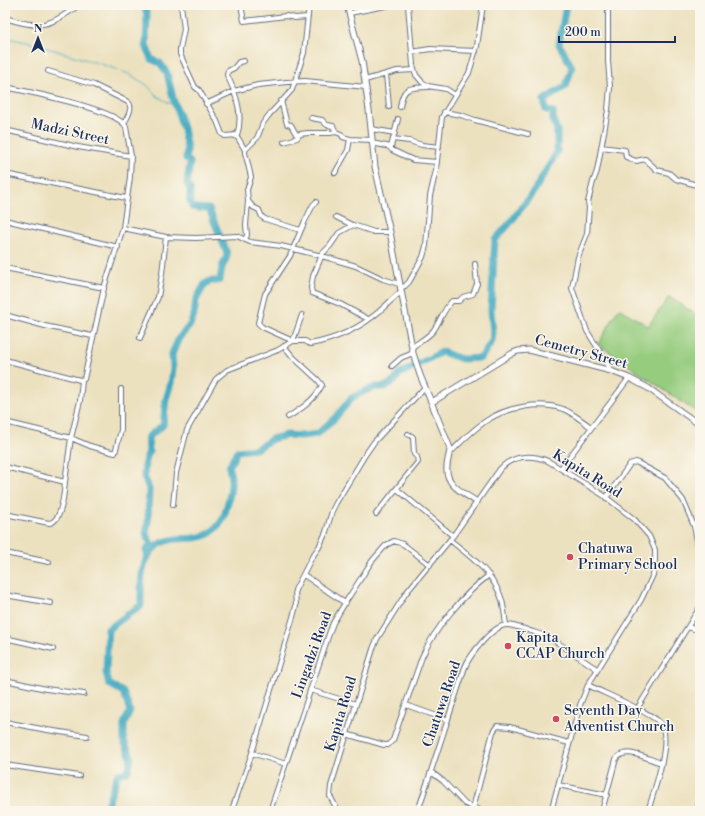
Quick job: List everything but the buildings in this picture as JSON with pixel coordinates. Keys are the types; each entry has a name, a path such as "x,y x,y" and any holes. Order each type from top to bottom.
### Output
{"street":[{"path":"5,18 29,24 49,23 58,20 78,5"},
{"path":"181,5 184,29 180,54 194,87 199,90 217,121 223,135 237,135 238,132 238,101 227,75 228,71 234,68 239,62 244,61"},
{"path":"241,5 244,21 286,16 295,18 308,17"},
{"path":"245,150 254,143 267,117 291,91 304,52 309,5"},
{"path":"347,5 359,48 366,87 375,167 390,232 414,360 450,448 446,469 450,481 477,502"},
{"path":"350,13 390,5"},
{"path":"408,5 414,70 422,82 431,87"},
{"path":"316,202 300,230 294,249 288,260 264,294 258,323 262,327 293,341 304,341 310,344 324,342 352,330 383,308 400,288 409,282 425,250 429,228 430,196 437,162 442,117 468,74 476,51 483,5"},
{"path":"608,5 607,46 608,78 610,87 608,110 597,171 588,202 587,234 578,257 572,288 587,331 611,371"},
{"path":"412,52 430,49 476,51"},
{"path":"365,80 397,71 414,70"},
{"path":"5,514 49,523 54,522 57,518 63,500 71,438 79,406 82,380 86,372 92,336 104,288 123,228 130,177 131,156 124,124 131,108 130,104 94,85 48,71"},
{"path":"386,74 389,107"},
{"path":"206,104 234,91 258,85 294,81 322,82 366,87"},
{"path":"5,86 92,108 118,119 124,124"},
{"path":"400,107 402,95 406,91 413,88 431,87 446,89 455,95"},
{"path":"281,101 288,124 291,125 296,134 299,135"},
{"path":"444,112 461,115 528,134"},
{"path":"311,118 322,120 326,125 333,126 336,132"},
{"path":"389,147 392,146 398,119"},
{"path":"371,129 395,133"},
{"name":"Madzi Street","path":"5,130 78,147 131,156"},
{"path":"284,142 297,138 299,135 308,133 336,132 350,139 372,142 389,147 392,150 413,160 437,162"},
{"path":"234,135 238,138 245,150 250,172 247,190 247,235 245,240"},
{"path":"335,173 348,150 350,139"},
{"path":"393,139 439,147"},
{"path":"601,147 624,150 626,157 636,160 645,159 657,170 669,173 676,179 700,186"},
{"path":"5,174 126,198"},
{"path":"248,201 253,207 259,210 262,217 265,219 300,230"},
{"path":"336,217 374,232 390,232"},
{"path":"5,220 118,247"},
{"path":"353,225 339,232 322,256 313,276 311,288 312,293 340,304 368,319"},
{"path":"123,228 166,237 196,238 232,236 250,242 294,249 356,266 400,288"},
{"path":"140,338 158,297 166,237"},
{"path":"392,366 426,338 452,301 458,301 463,297 473,294 477,284 475,264"},
{"path":"5,268 104,288"},
{"path":"5,315 45,326 92,336"},
{"path":"173,505 176,473 187,430 216,379 227,370 278,350 293,341 302,315"},
{"path":"284,346 293,357 322,385 314,397 303,407 288,417"},
{"name":"Cemetry Street","path":"432,402 513,353 523,350 535,351 611,371 629,378 648,388 700,425"},
{"path":"5,360 82,380"},
{"path":"561,468 629,378"},
{"path":"233,807 252,753 293,617 296,606 295,590 324,537 336,503 365,455 385,430 425,387"},
{"path":"5,422 71,438 114,454 116,453 121,430 121,389"},
{"path":"450,453 474,430 490,419 508,411 532,406 547,406 563,409 570,412 591,427"},
{"path":"376,514 418,462 417,457 414,454 413,437 408,434"},
{"name":"Kapita Road","path":"338,811 332,801 330,791 346,734 377,639 406,593 452,538 500,469 512,460 525,457 538,458 548,461 561,468 634,519 645,530 653,543 656,560 653,575 641,600 588,685 580,705 551,811"},
{"path":"606,498 631,462 636,462 660,475 677,492 687,507 694,526 700,555"},
{"path":"5,467 65,482"},
{"path":"397,489 452,538 489,575 501,598 506,625 549,638 597,669"},
{"name":"Lingadzi Road","path":"270,811 328,634 345,603 372,561 390,542 399,542 430,565"},
{"path":"5,553 49,562"},
{"path":"304,575 345,603"},
{"path":"346,734 381,745 391,743 395,737 422,657 428,644 449,616 475,587 489,575"},
{"path":"5,595 51,603"},
{"path":"637,709 700,607"},
{"name":"Chatuwa Road","path":"418,811 469,658 483,641 506,625"},
{"path":"688,627 700,631"},
{"path":"5,638 53,649"},
{"path":"5,680 46,689 84,694"},
{"path":"588,685 656,718 663,728 665,744 648,811"},
{"path":"310,690 356,704"},
{"path":"406,705 448,720"},
{"path":"5,722 87,736"},
{"path":"473,808 495,727 510,727 569,743"},
{"path":"252,753 286,764"},
{"path":"602,811 616,759 619,756 631,753 661,763"},
{"path":"5,765 79,776"},
{"path":"431,772 443,781 462,801 473,808 483,811"},
{"path":"558,785 607,795"},
{"path":"697,811 700,798"},
{"path":"5,811 13,811"}],"green space":[{"path":"669,297 700,317 700,415 598,344 619,308 648,326"}],"waterway":[{"path":"144,5 147,15 146,45 151,59 160,63 167,73 173,98 183,128 187,149 186,159 190,162 187,184 190,188 190,201 192,207 209,209 227,256 222,267 220,280 210,281 205,284 196,300 194,315 190,325 179,338 172,354 173,369 171,383 166,399 163,425 148,437 149,451 145,462 144,476 149,489 146,533 151,544 146,551 148,556"},
{"path":"105,811 118,774 128,771 131,757 124,741 124,724 130,711 123,692 109,684 106,672 108,629 141,605 142,572 147,557 152,550 158,545 172,540 202,537 209,534 218,526 223,519 230,495 231,478 229,467 237,451 256,449 272,439 287,435 302,436 317,434 334,419 352,398 367,390 376,387 385,387 395,381 399,374 442,352 462,359 481,358 492,341 493,333 491,310 495,240 534,191 557,152 557,130 553,120 553,112 546,110 544,100 566,86 572,67 559,44 566,5"},
{"path":"5,36 107,66 129,74 147,85 157,96 176,107"}],"place":[{"name":"Chatuwa Primary School","path":"570,557"},
{"name":"Kapita CCAP Church","path":"508,646"},
{"name":"Seventh Day Adventist Church","path":"556,719"}]}
